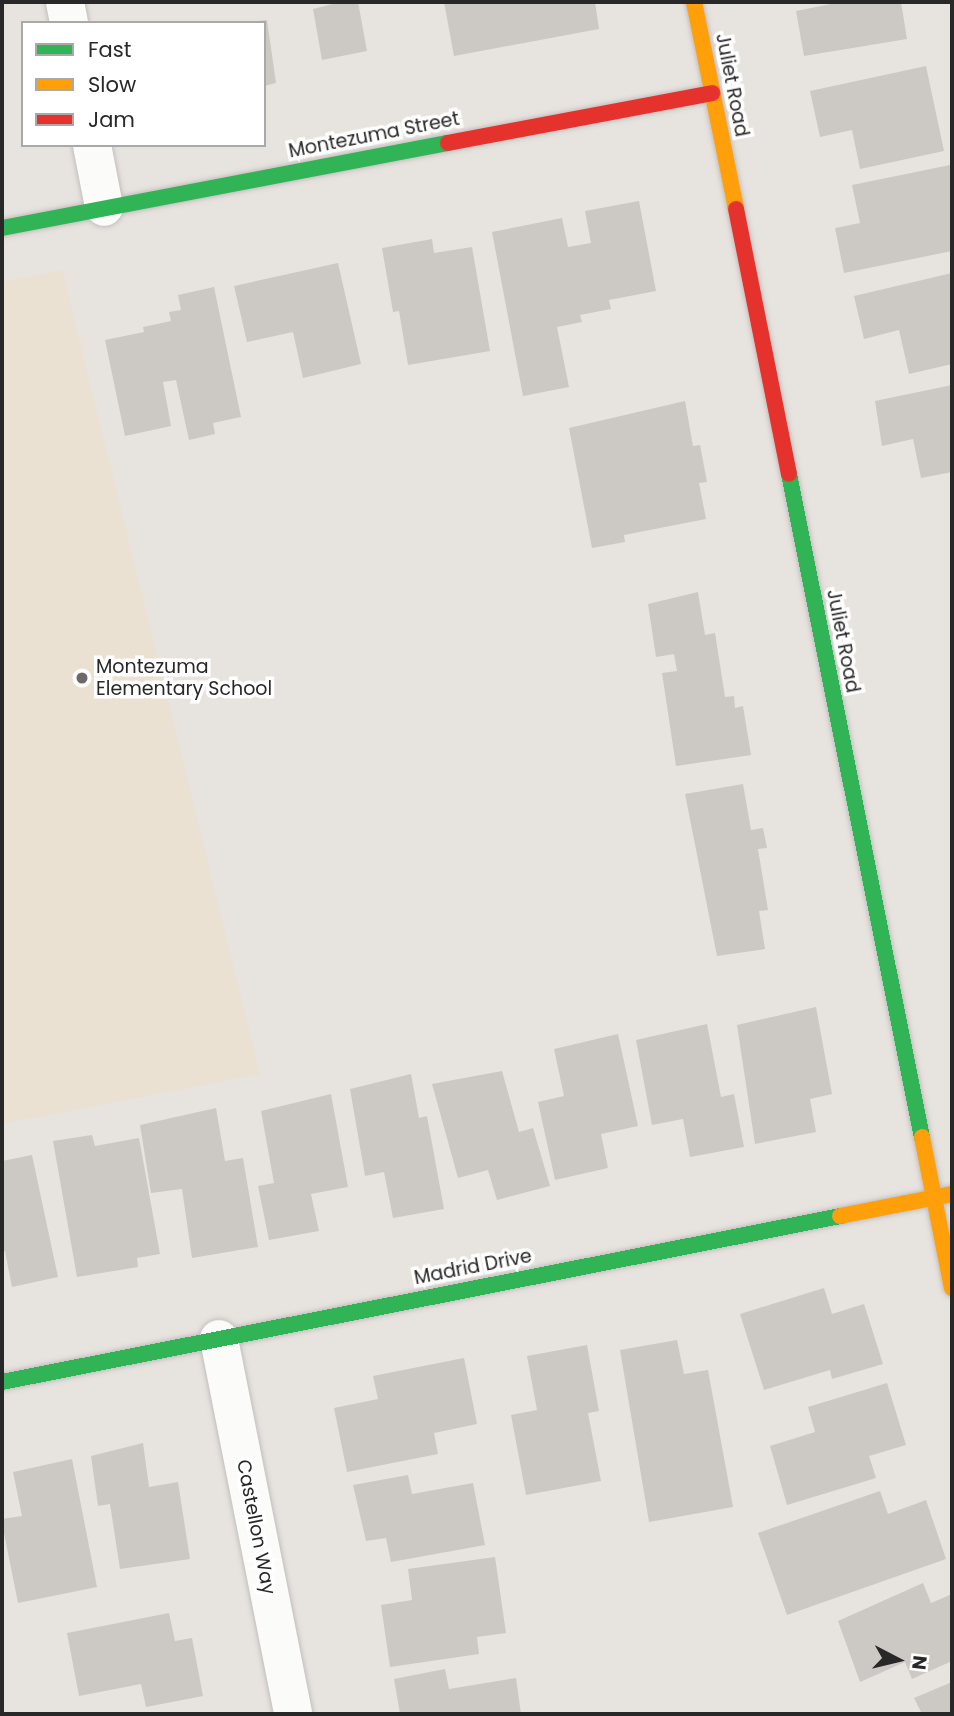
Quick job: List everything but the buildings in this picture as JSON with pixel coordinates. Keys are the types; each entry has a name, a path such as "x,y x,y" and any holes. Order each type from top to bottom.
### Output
{"street":[{"path":"65,2 69,21"},
{"name":"Juliet Road","path":"694,2 952,1288"},
{"name":"Montezuma Street","path":"2,228 712,93"},
{"path":"92,147 104,207"},
{"name":"Madrid Drive","path":"2,1382 952,1194"},
{"name":"Castellon Way","path":"219,1339 293,1714"}],"shaded area":[{"name":"Montezuma Elementary School","path":"62,270 260,1074 2,1124 2,282"}],"traffic: fast":[{"path":"2,228 448,143"},
{"path":"789,474 922,1137"},
{"path":"2,1382 840,1216"}],"traffic: slow":[{"path":"694,2 736,209"},
{"path":"922,1137 952,1288"},
{"path":"840,1216 952,1194"}],"traffic: jam":[{"path":"448,143 712,93"},
{"path":"736,209 789,474"}],"place":[{"name":"Montezuma Elementary School","path":"82,678"}]}
